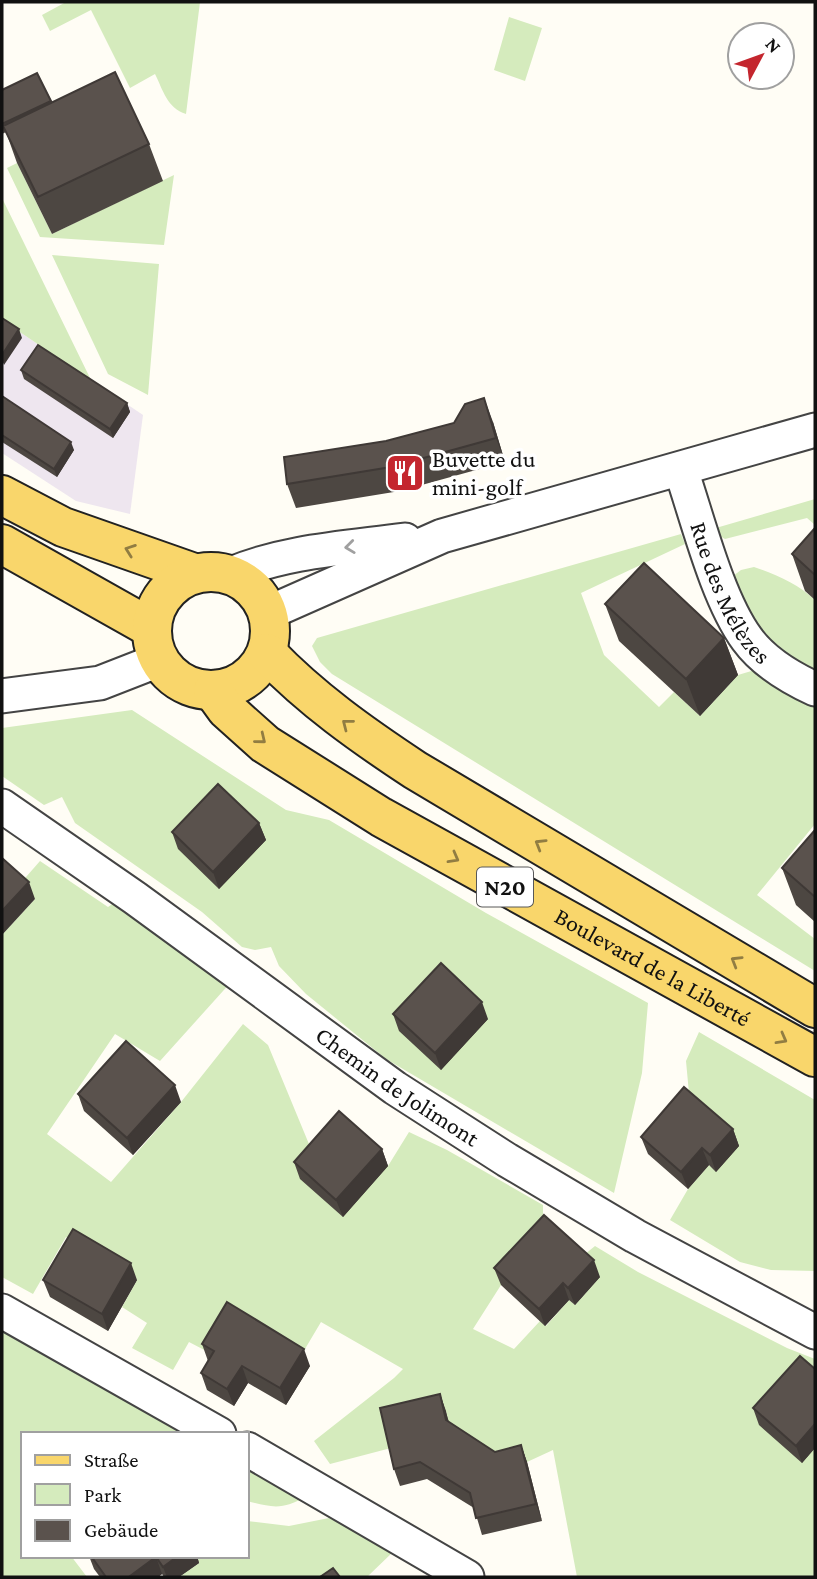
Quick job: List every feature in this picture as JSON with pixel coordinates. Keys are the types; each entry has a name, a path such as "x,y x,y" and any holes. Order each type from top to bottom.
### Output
{"main road":[{"path":"2,495 63,527 247,583 260,597 268,613 271,633 267,653 258,668 246,680 230,688 213,691 182,683 169,673 155,644 155,610 164,594 178,581 212,574"},
{"path":"2,544 155,644"},
{"name":"Boulevard de la Liberté","path":"267,653 306,691 355,730 405,764 815,1008"},
{"name":"Boulevard de la Liberté","path":"213,691 226,709 265,744 381,817 815,1057"}],"street":[{"path":"268,613 442,536 815,430"},
{"name":"Rue des Mélèzes","path":"681,470 734,619 748,641 772,663 815,689"},
{"path":"212,574 311,552 442,536"},
{"path":"2,696 100,682 138,670 155,644"},
{"name":"Chemin de Jolimont","path":"2,806 135,898 418,1102 507,1160 635,1236 815,1332"},
{"path":"2,1311 215,1432"},
{"path":"248,1450 467,1577"}],"shaded area":[{"path":"2,320 143,415 130,514 76,501 2,453"}],"green space":[{"path":"66,2 200,2 186,114 170,103 155,74 130,88 91,10 50,31 42,15"},
{"path":"509,17 542,28 525,81 494,70"},
{"path":"17,163 52,234 174,175 164,245 40,237 7,168"},
{"path":"2,198 91,380 2,320"},
{"path":"52,255 159,264 148,395 108,374"},
{"path":"815,499 815,525 807,518 725,539 709,530"},
{"path":"681,534 685,544 581,593 604,655 659,707 674,692 700,716 738,675 758,669 815,707 815,824 757,895 815,939 815,971 332,674 320,662 312,646 317,638"},
{"path":"754,567 786,580 815,600 815,676 782,655 740,605 733,576 741,570"},
{"path":"132,710 286,810 329,820 486,913 648,1003 642,1073 614,1193 386,1059 306,994 279,966 271,947 255,950 242,947 202,912 75,823 62,797 44,805 2,776 2,728"},
{"path":"40,861 108,907 118,900 232,981 160,1061 115,1034 47,1134 111,1182 181,1102 243,1024 268,1045 316,1161 388,1166 409,1132 447,1150 543,1205 543,1221 550,1232 501,1285 473,1329 514,1349 540,1321 546,1326 569,1300 575,1305 599,1278 579,1259 595,1246 638,1272 787,1348 815,1359 815,1577 577,1577 553,1450 527,1462 502,1469 452,1438 446,1411 391,1448 330,1464 314,1441 403,1369 321,1322 299,1359 212,1354 189,1342 173,1370 132,1348 147,1323 122,1307 137,1280 66,1237 33,1294 2,1277 2,935 35,899 19,885"},
{"path":"699,1032 815,1100 815,1271 771,1270 740,1262 670,1220 688,1189 709,1165 717,1172 690,1104 686,1061"},
{"path":"2,1331 187,1432 21,1432 21,1558 73,1558 87,1577 2,1577"},
{"path":"248,1465 307,1496 291,1504 264,1505 248,1501"},
{"path":"329,1518 394,1551 367,1577 179,1577 199,1563 196,1558 248,1558 248,1521 289,1526"}],"building":[{"path":"115,72 149,144 38,197 3,126"},
{"path":"37,73 51,101 2,124 2,90"},
{"path":"2,318 19,329 2,355"},
{"path":"38,345 127,403 110,429 21,370"},
{"path":"2,396 71,442 54,469 2,435"},
{"path":"484,398 496,438 391,467 287,484 284,457 386,441 454,423 465,404"},
{"path":"815,528 815,575 792,554"},
{"path":"644,563 724,638 686,679 605,604"},
{"path":"218,784 259,823 213,872 172,832"},
{"path":"815,830 815,897 782,868"},
{"path":"2,858 29,882 2,911"},
{"path":"441,963 482,1002 435,1053 393,1014"},
{"path":"126,1041 175,1085 127,1138 78,1094"},
{"path":"684,1087 733,1129 710,1155 702,1148 681,1172 641,1137"},
{"path":"339,1111 382,1149 336,1200 294,1162"},
{"path":"544,1215 594,1260 568,1288 563,1283 539,1309 494,1268"},
{"path":"73,1229 131,1263 102,1314 43,1280"},
{"path":"227,1302 304,1349 280,1388 242,1366 227,1389 201,1373 214,1351 202,1344"},
{"path":"800,1356 815,1369 815,1424 796,1446 753,1408"},
{"path":"440,1394 446,1420 495,1452 521,1445 536,1504 476,1518 470,1493 420,1462 394,1469 380,1408"},
{"path":"92,1558 155,1558 130,1576 132,1577 106,1577"},
{"path":"157,1558 175,1558 163,1567"},
{"path":"333,1568 340,1577 320,1577"}],"place":[{"name":"Buvette du mini-golf","path":"405,473"}]}
